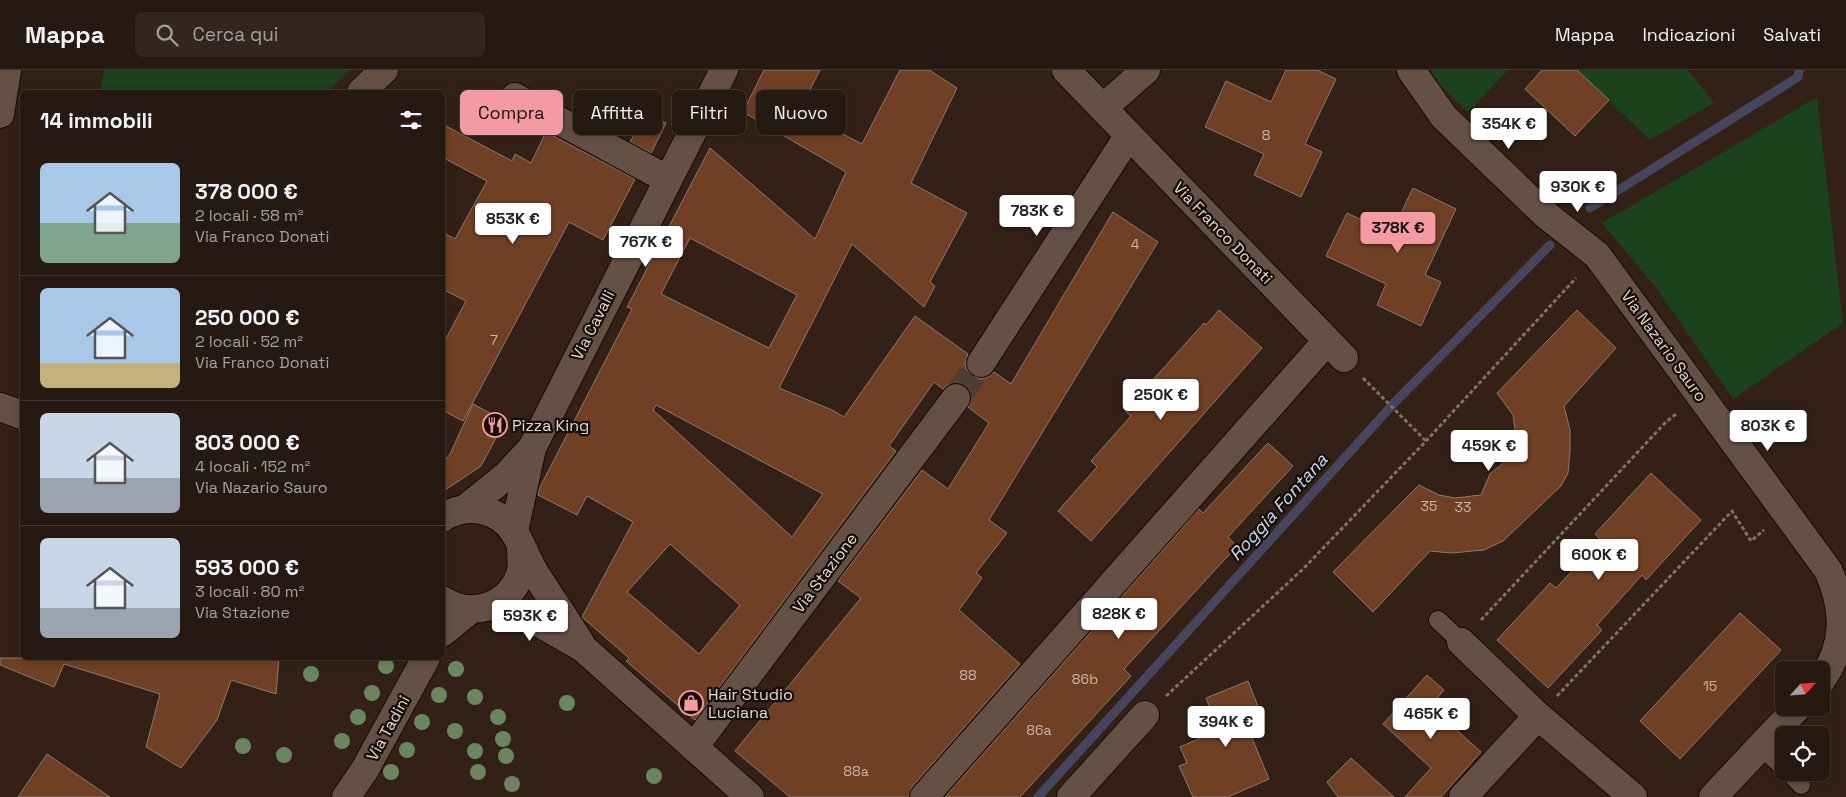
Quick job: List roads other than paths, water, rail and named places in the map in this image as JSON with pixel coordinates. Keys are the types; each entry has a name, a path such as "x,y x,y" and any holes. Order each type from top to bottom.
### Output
{"street":[{"path":"0,114 7,70"},
{"path":"363,90 384,70"},
{"name":"Via Cavalli","path":"449,515 506,476 532,448 724,70"},
{"name":"Via Franco Donati","path":"924,797 1335,349 1066,70"},
{"path":"1104,108 1146,70"},
{"name":"Via Nazario Sauro","path":"1411,70 1444,117 1545,214 1591,250 1701,396 1828,570 1838,589 1845,610 1846,632 1841,652 1830,668"},
{"path":"563,123 667,179"},
{"path":"981,363 1129,135"},
{"name":"Via Stazione","path":"694,747 956,398"},
{"path":"0,408 20,415"},
{"name":"Via Cavalli","path":"480,608 507,597 521,573 517,539 532,448"},
{"path":"449,515 483,510 499,517 517,539 583,648"},
{"path":"445,602 452,607 480,608 543,625 583,648 750,797"},
{"path":"445,631 480,608"},
{"path":"1461,642 1538,716 1633,797"},
{"name":"Via Tadini","path":"346,797 364,771 425,660"},
{"path":"1071,797 1145,715"},
{"path":"1463,797 1538,716"},
{"path":"1713,797 1790,716"}],"lane":[{"path":"1438,620 1461,642"},
{"path":"1762,746 1775,759"}],"waterway":[{"name":"Roggia Fontana","path":"1590,208 1798,77 1799,70"},
{"name":"Roggia Fontana","path":"1038,797 1395,402 1550,245"}],"tunnel":[{"path":"956,398 981,363"}],"place":[{"name":"Pizza King","path":"495,425"},
{"name":"Hair Studio Luciana","path":"691,703"}]}
